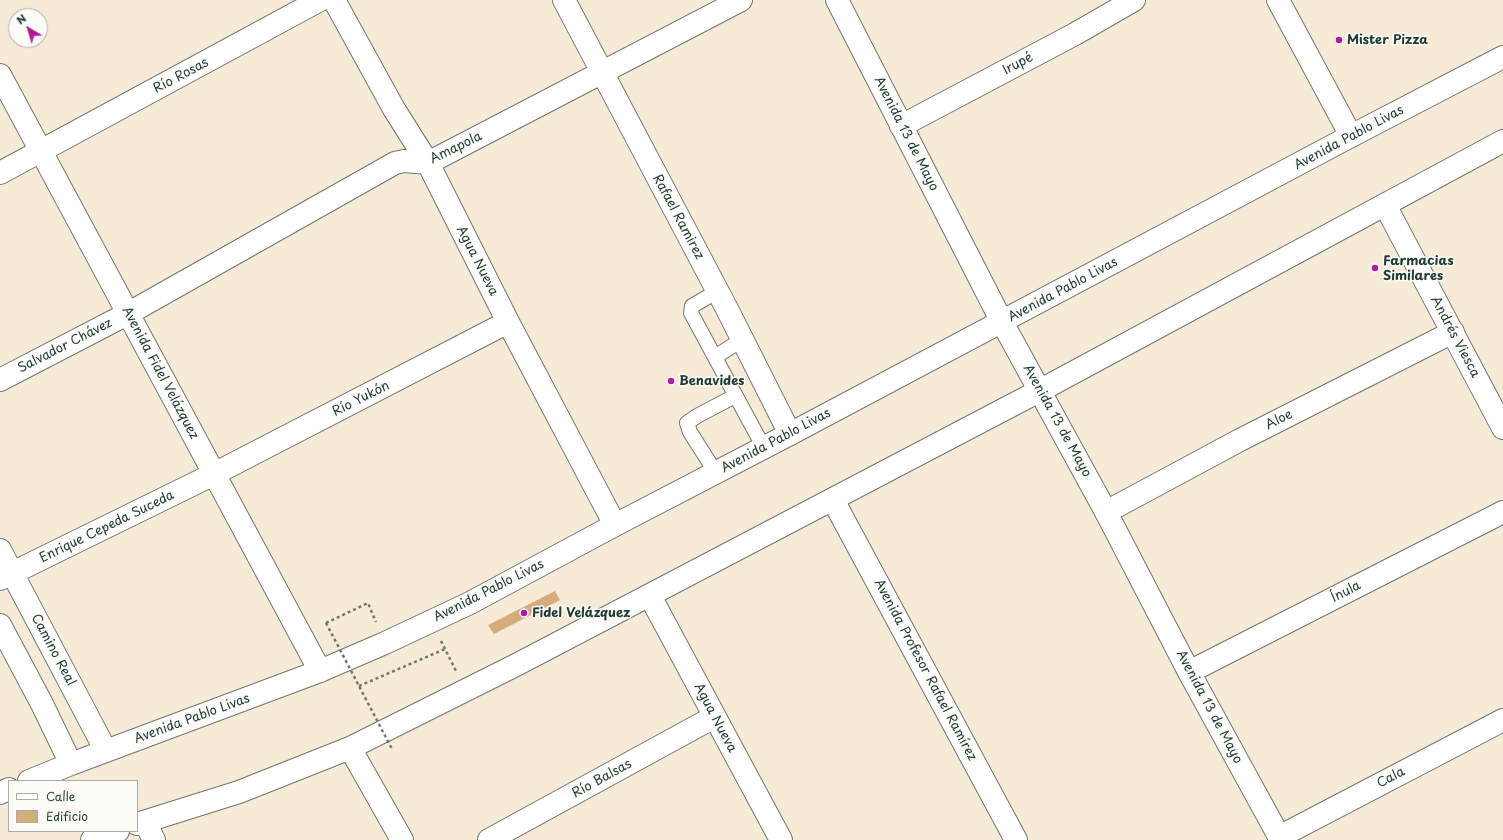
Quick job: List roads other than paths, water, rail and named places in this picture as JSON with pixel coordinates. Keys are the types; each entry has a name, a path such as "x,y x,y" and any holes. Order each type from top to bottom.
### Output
{"street":[{"name":"Río Rosas","path":"0,173 320,0"},
{"name":"Agua Nueva","path":"334,0 394,109 428,163 508,322 615,525"},
{"name":"Rafael Ramirez","path":"564,0 743,339 790,434"},
{"name":"Amapola","path":"129,313 395,163 404,161 428,163 741,0"},
{"name":"Avenida 13 de Mayo","path":"837,0 1002,322 1041,390 1189,672 1280,839"},
{"name":"Irupé","path":"901,126 1075,34 1134,0"},
{"path":"1278,0 1351,136"},
{"name":"Avenida Pablo Livas","path":"31,780 320,671 386,643 470,603 615,525 764,448 1351,136 1503,57"},
{"name":"Avenida Fidel Velázquez","path":"0,75 320,671"},
{"path":"145,829 350,748 518,664 1041,390 1503,141"},
{"name":"Andrés Viesca","path":"1386,205 1501,420"},
{"name":"Salvador Chávez","path":"0,380 129,313"},
{"name":"Río Yukón","path":"214,474 508,322"},
{"name":"Aloe","path":"1106,512 1240,440 1453,332"},
{"name":"Enrique Cepeda Suceda","path":"6,576 214,474"},
{"name":"Avenida Profesor Rafael Ramírez","path":"833,500 1016,840"},
{"name":"Ínula","path":"1189,672 1503,512"},
{"name":"Camino Real","path":"0,550 6,576 106,751"},
{"name":"Agua Nueva","path":"650,596 781,840"},
{"path":"0,625 42,704 71,764"},
{"name":"Río Balsas","path":"489,840 714,717"},
{"name":"Cala","path":"1280,839 1503,720"},
{"path":"350,748 402,840"},
{"path":"92,840 115,832"}],"lane":[{"path":"718,291 692,306 691,313 764,448"},
{"path":"715,357 743,339"},
{"path":"716,473 690,432 687,423 735,396"}],"place":[{"name":"Mister Pizza","path":"1339,40"},
{"name":"Farmacias Similares","path":"1375,268"},
{"name":"Benavides","path":"671,381"},
{"name":"Fidel Velázquez","path":"524,613"}]}
